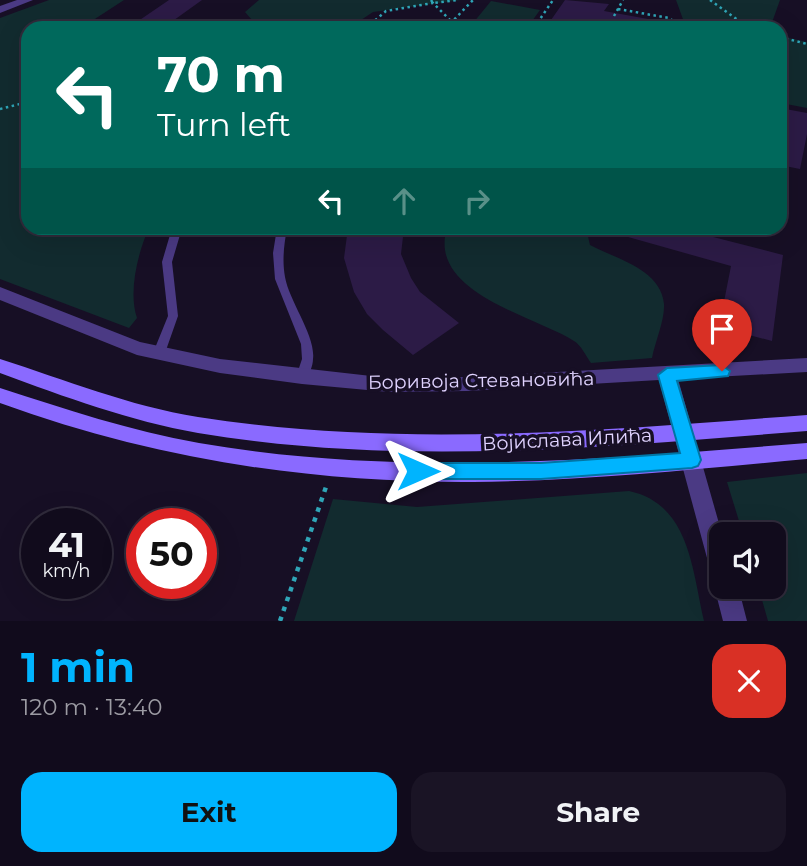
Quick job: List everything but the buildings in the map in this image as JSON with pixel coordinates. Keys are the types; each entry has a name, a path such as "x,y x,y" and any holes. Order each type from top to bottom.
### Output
{"main road":[{"name":"Војислава Илића","path":"0,366 65,391 149,413 214,428 314,440 385,444 492,444 807,423"},
{"name":"Војислава Илића","path":"0,395 134,438 201,452 309,466 418,471 541,471 807,451"}],"street":[{"path":"0,9 27,0"},
{"name":"Боривоја Стевановића","path":"0,293 159,353 302,377 389,385 667,375 807,365"},
{"path":"667,375 709,524"},
{"path":"729,599 735,621"}],"lane":[{"path":"159,353 173,316 167,262 175,235"},
{"path":"281,235 278,253 280,279 306,344 308,359 302,377"}],"path":[{"path":"374,21 386,11 432,1 457,0"},
{"path":"453,21 472,0"},
{"path":"539,21 553,0"},
{"path":"614,16 623,0 618,0"},
{"path":"710,0 739,21"},
{"path":"432,1 451,21"},
{"path":"618,9 673,21"},
{"path":"787,39 807,44"},
{"path":"0,109 21,104"},
{"path":"280,621 327,482"}],"green space":[{"path":"49,0 124,0 92,21 21,21 21,235 146,235 134,284 134,308 137,318 129,328 0,279 0,18"},
{"path":"259,0 461,0 373,12 360,21 253,21 245,12"},
{"path":"676,0 780,0 772,21 684,21"},
{"path":"491,1 540,10 532,21 475,21"},
{"path":"787,38 807,42 807,108 787,104"},
{"path":"446,235 588,235 590,245 636,267 655,282 661,292 664,310 652,358 591,363 574,341 488,300 468,286 453,270 445,250"},
{"path":"807,473 807,621 768,621 762,599 786,599 786,522 739,522 727,482"},
{"path":"629,491 649,498 665,510 676,524 691,561 704,621 294,621 333,499 417,507"}],"route":[{"path":"418,471 541,471 692,460 667,375 722,371"}]}
